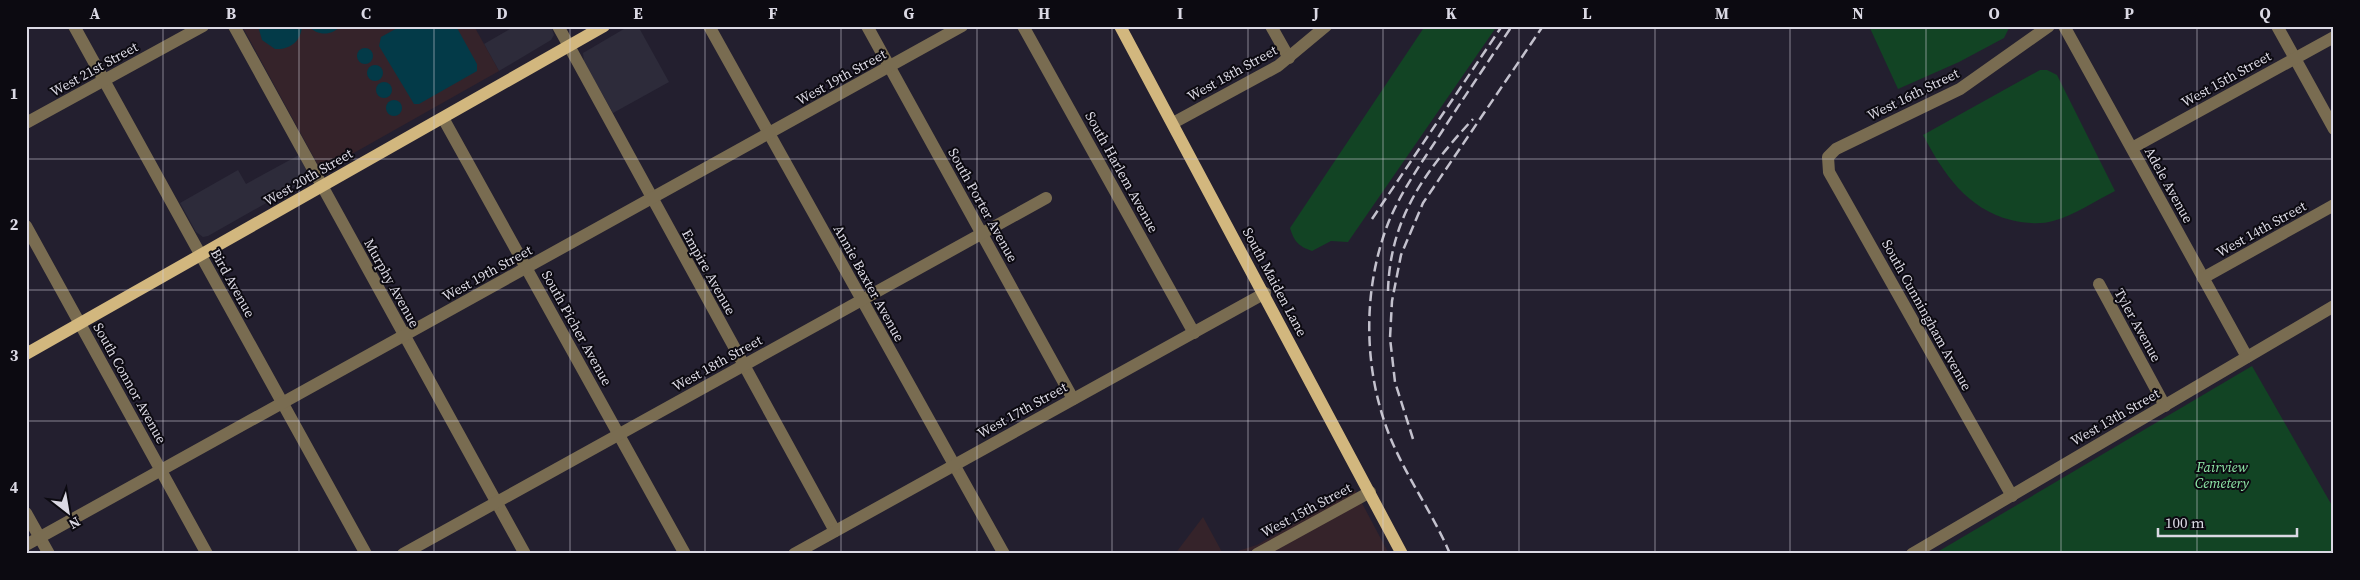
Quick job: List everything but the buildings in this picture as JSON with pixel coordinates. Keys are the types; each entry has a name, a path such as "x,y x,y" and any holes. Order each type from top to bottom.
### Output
{"main road":[{"name":"West 20th Street","path":"26,354 604,26"},
{"name":"South Maiden Lane","path":"1120,26 1265,293 1402,554"}],"street":[{"name":"Bird Avenue","path":"74,26 366,554"},
{"name":"West 21st Street","path":"26,124 203,26"},
{"name":"Murphy Avenue","path":"234,26 525,554"},
{"name":"Empire Avenue","path":"558,26 835,531"},
{"name":"Annie Baxter Avenue","path":"710,26 1004,554"},
{"name":"South Porter Avenue","path":"867,26 1073,399"},
{"name":"West 19th Street","path":"26,546 962,26"},
{"name":"South Harlem Avenue","path":"1023,26 1194,332"},
{"path":"1271,26 1290,58"},
{"name":"West 18th Street","path":"1173,123 1290,58 1326,26"},
{"name":"West 16th Street","path":"1836,149 1960,89 2049,26"},
{"name":"Adele Avenue","path":"2064,26 2247,358"},
{"path":"2277,26 2334,129"},
{"name":"West 15th Street","path":"2132,148 2334,37"},
{"name":"South Picher Avenue","path":"443,118 685,554"},
{"name":"South Cunningham Avenue","path":"1836,149 1828,157 1829,172 2012,496"},
{"name":"West 18th Street","path":"403,554 1046,198"},
{"name":"West 14th Street","path":"2203,278 2334,205"},
{"name":"South Connor Avenue","path":"26,226 207,554"},
{"name":"Tyler Avenue","path":"2098,284 2165,406"},
{"name":"West 17th Street","path":"794,554 1265,293"},
{"name":"West 13th Street","path":"1912,554 2334,306"},
{"name":"West 15th Street","path":"1257,554 1370,492"},
{"path":"26,513 49,554"}],"shaded area":[{"path":"242,26 474,26 499,71 329,167 322,168 318,165"},
{"path":"515,26 551,26 554,35 551,40 499,71 484,44"},
{"path":"629,26 638,26 669,82 613,113 584,62 583,53"},
{"path":"299,155 308,173 305,181 208,236 203,237 196,232 180,203 238,170 246,184"},
{"path":"1355,490 1389,554 1228,554 1257,545"},
{"path":"1203,517 1223,554 1175,554"}],"green space":[{"path":"1425,26 1497,26 1348,242 1331,241 1312,251 1303,247 1295,240 1290,228"},
{"path":"1869,26 2008,26 2009,28 2004,38 1959,62 1898,89"},
{"path":"2040,70 2047,70 2057,75 2115,191 2077,212 2048,222 2032,223 2011,220 1995,215 1969,198 1948,176 1923,135"},
{"name":"Fairview Cemetery","path":"2252,366 2334,509 2334,554 1934,554"}],"water":[{"path":"258,26 302,26 297,41 285,48 275,49 262,40"},
{"path":"308,26 341,26 333,32 324,34 316,32"},
{"path":"401,26 456,26 477,64 477,71 419,104 414,104 379,46 381,37"},
{"path":"362,48 368,48 373,53 371,62 362,64 357,59 357,53"},
{"path":"372,65 378,65 383,70 381,79 372,81 367,76 367,70"},
{"path":"381,82 387,82 392,87 390,96 381,98 376,93 376,87"},
{"path":"391,100 397,100 402,105 400,114 391,116 386,111 386,105"}],"railway":[{"path":"1372,219 1502,26"},
{"path":"1450,554 1409,477 1387,429 1379,404 1370,352 1369,325 1374,272 1380,246 1400,198 1512,26"},
{"path":"1413,439 1395,382 1390,338 1392,301 1401,255 1423,203 1543,26"},
{"path":"1388,291 1390,265 1395,241 1413,197 1440,158 1473,119"}]}
